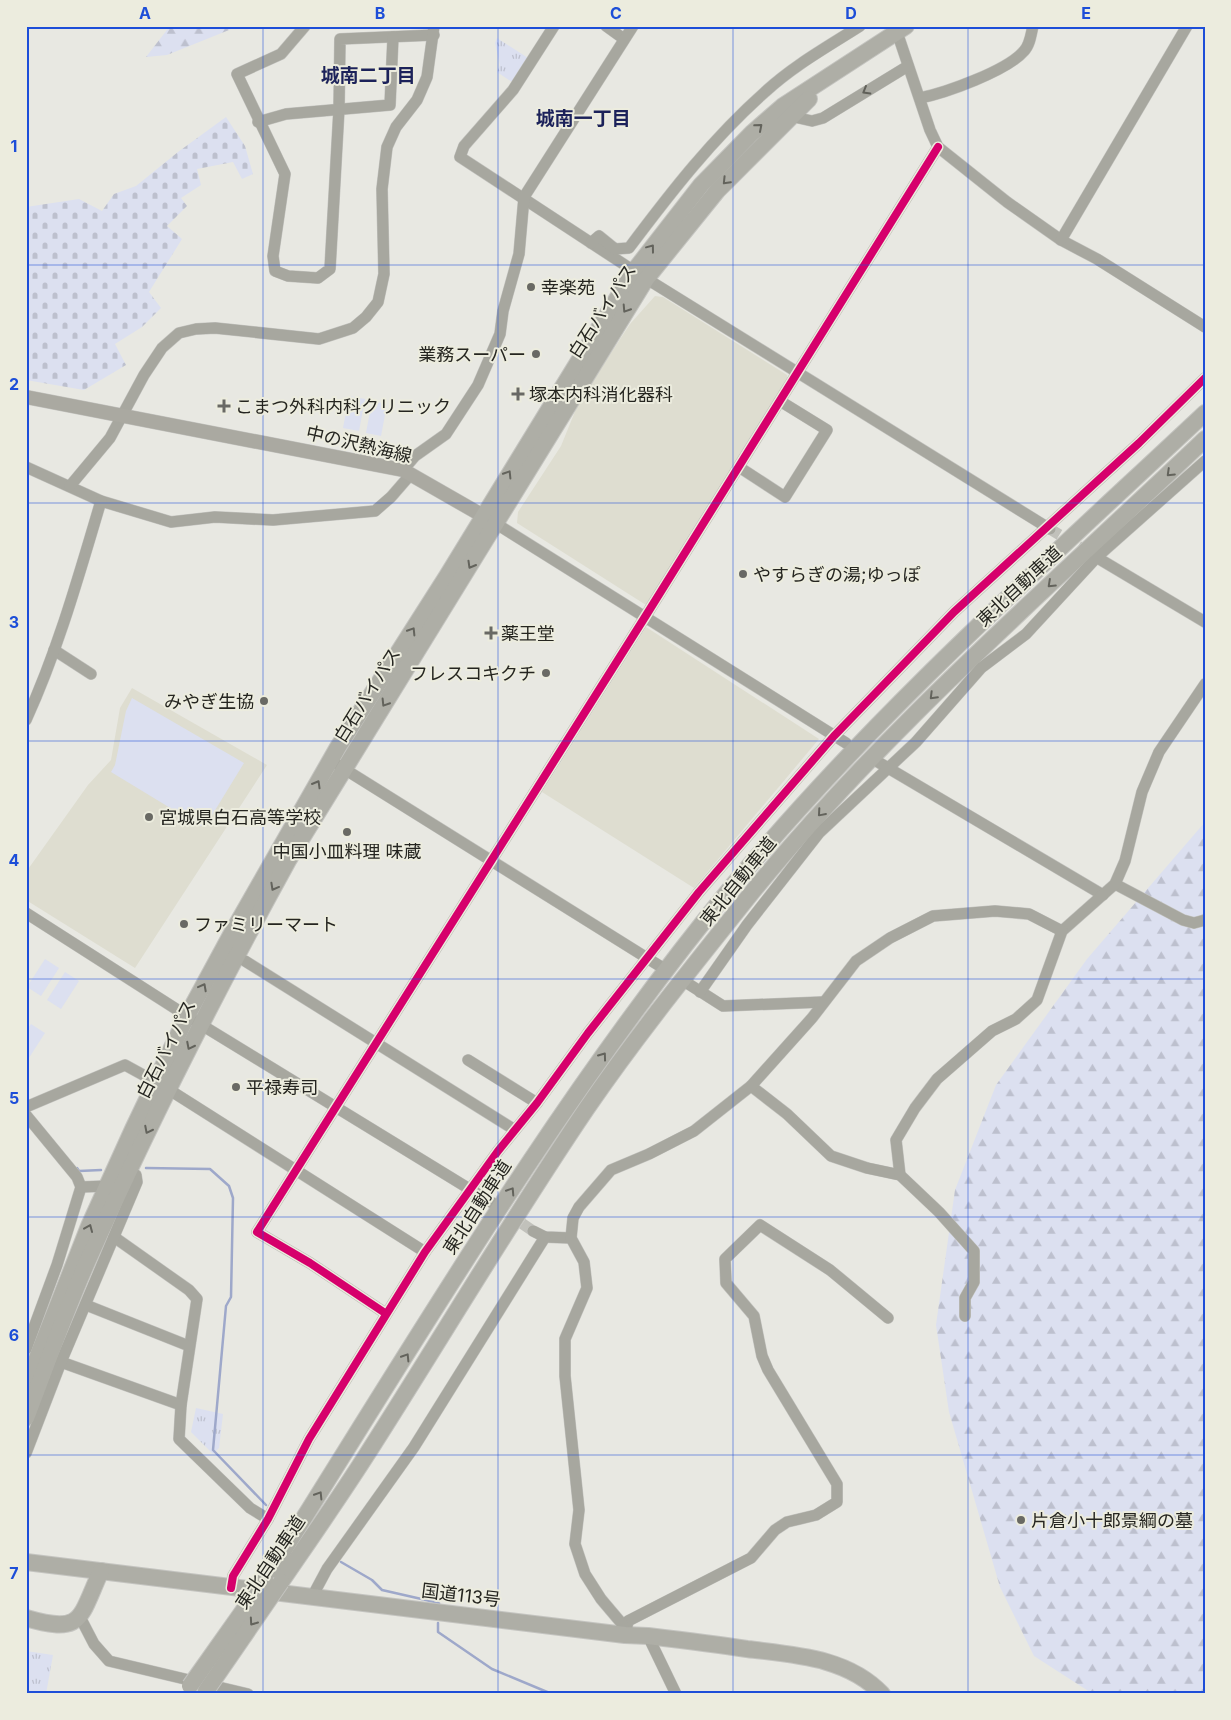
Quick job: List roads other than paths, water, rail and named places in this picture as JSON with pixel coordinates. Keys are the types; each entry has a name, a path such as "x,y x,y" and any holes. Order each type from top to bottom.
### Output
{"highway":[{"name":"白石バイパス","path":"26,1418 34,1378 107,1186 162,1086 194,1020 289,859 337,765 471,566 489,519 640,275 689,200 730,154 783,106 902,32"},
{"name":"白石バイパス","path":"640,275 717,191 790,116 850,63"},
{"name":"東北自動車道","path":"184,1694 265,1580 471,1252 578,1091 624,1026 734,885 822,783 874,729 988,616 1205,413"},
{"name":"東北自動車道","path":"204,1694 362,1461 509,1227 589,1106 646,1027 751,894 892,736 976,653 1205,439"},
{"name":"白石バイパス","path":"34,1378 129,1171 162,1086"},
{"name":"国道113号","path":"26,1562 810,1657 836,1664 860,1676 882,1694"},
{"path":"26,1618 61,1626 71,1624 80,1617 101,1571"}],"main road":[{"name":"中の沢熱海線","path":"26,397 407,472 489,519"}],"street":[{"path":"70,486 100,451 162,348 179,334 196,328 215,328 319,339 353,328 366,317 378,302 384,274 382,189 386,146 396,127 417,100 427,77 434,31 393,37 340,39 339,109 330,270 318,278 288,276 275,271 273,256 284,174 237,74 280,54 305,26"},
{"path":"554,26 513,90 464,146 460,157 524,197 640,275 1048,528"},
{"path":"606,26 624,39"},
{"path":"26,467 101,501 171,522 215,517 273,520 375,511 391,497 415,456 446,434 478,385 500,334 503,311 519,254 524,197 633,26"},
{"path":"591,243 599,236 615,249 629,248 681,178 736,119 780,80 860,26"},
{"path":"920,98 960,87 1016,58 1025,51 1033,26"},
{"path":"1061,240 1187,26"},
{"path":"902,32 908,66 930,130 938,147 1006,202 1061,240 1097,259 1205,327"},
{"path":"258,122 286,114 390,105 393,37"},
{"path":"790,116 812,121 823,118 908,66"},
{"path":"385,1313 310,1263 257,1232 646,617 938,147"},
{"path":"231,1588 233,1576 268,1519 309,1438 385,1313 425,1252 469,1189 699,892 834,736 954,612 1048,528 1205,378"},
{"path":"739,467 782,502 830,426 780,401"},
{"path":"700,992 746,925 819,833 891,768 981,668 1026,634 1094,556 1205,461"},
{"path":"27,717 37,699 68,610 101,501"},
{"path":"489,519 846,743"},
{"path":"1094,556 1205,622"},
{"path":"54,650 92,674"},
{"path":"900,1175 896,1140 915,1108 937,1079 992,1031 1016,1020 1038,1000 1062,931 1115,884 1125,861 1142,792 1159,752 1205,684"},
{"path":"878,762 1103,895"},
{"path":"337,765 663,968"},
{"path":"1115,884 1183,920 1194,922 1205,920"},
{"path":"625,1635 623,1625 600,1598 585,1574 576,1544 579,1510 565,1376 565,1339 587,1288 584,1262 571,1238 572,1218 579,1207 611,1170 649,1154 694,1131 751,1086 812,1018 856,961 890,938 933,916 996,911 1029,914 1062,931"},
{"path":"26,913 194,1020 494,1204"},
{"path":"245,962 515,1130"},
{"path":"687,983 723,1006 823,1002"},
{"path":"468,1060 537,1103"},
{"path":"28,1105 125,1066 162,1086 425,1252"},
{"path":"751,1086 787,1114 831,1156 867,1168 900,1175 939,1212 974,1251 974,1282 965,1298 965,1316"},
{"path":"26,1349 57,1265 81,1187 77,1177 27,1120"},
{"path":"26,1453 61,1362 137,1182 136,1174 129,1171"},
{"path":"81,1187 107,1186"},
{"path":"625,1635 628,1621 751,1558 775,1530 787,1522 816,1515 837,1502 837,1484 768,1370 762,1356 754,1316 726,1283 726,1258 760,1225 830,1270 888,1318"},
{"path":"533,1231 545,1237 571,1238"},
{"path":"114,1237 189,1290 197,1299 181,1405 179,1439 250,1508 268,1519"},
{"path":"312,1597 327,1569 414,1447 545,1237"},
{"path":"86,1305 189,1346"},
{"path":"61,1362 181,1405"},
{"path":"80,1617 94,1644 109,1661 248,1694"},
{"path":"648,1636 676,1694"}],"waterway":[{"path":"77,1168 79,1171 101,1170"},
{"path":"146,1168 210,1169 229,1186 233,1198 231,1297 226,1306 213,1450 266,1505"},
{"path":"341,1562 372,1580 382,1590 439,1603 439,1605"},
{"path":"438,1623 438,1632 492,1669 552,1694"}],"tunnel":[{"path":"1050,529 1091,554"},
{"path":"495,1205 533,1231"}],"place":[{"name":"幸楽苑","path":"531,287"},
{"name":"業務スーパー","path":"536,354"},
{"name":"塚本内科消化器科","path":"518,394"},
{"name":"こまつ外科内科クリニック","path":"224,406"},
{"name":"やすらぎの湯;ゆっぽ","path":"743,574"},
{"name":"薬王堂","path":"491,633"},
{"name":"フレスコキクチ","path":"546,673"},
{"name":"みやぎ生協","path":"264,701"},
{"name":"宮城県白石高等学校","path":"149,817"},
{"name":"中国小皿料理 味蔵","path":"347,832"},
{"name":"ファミリーマート","path":"184,924"},
{"name":"平禄寿司","path":"236,1087"},
{"name":"片倉小十郎景綱の墓","path":"1021,1520"}],"district":[{"name":"城南二丁目","path":"368,75"},
{"name":"城南一丁目","path":"583,118"}]}
